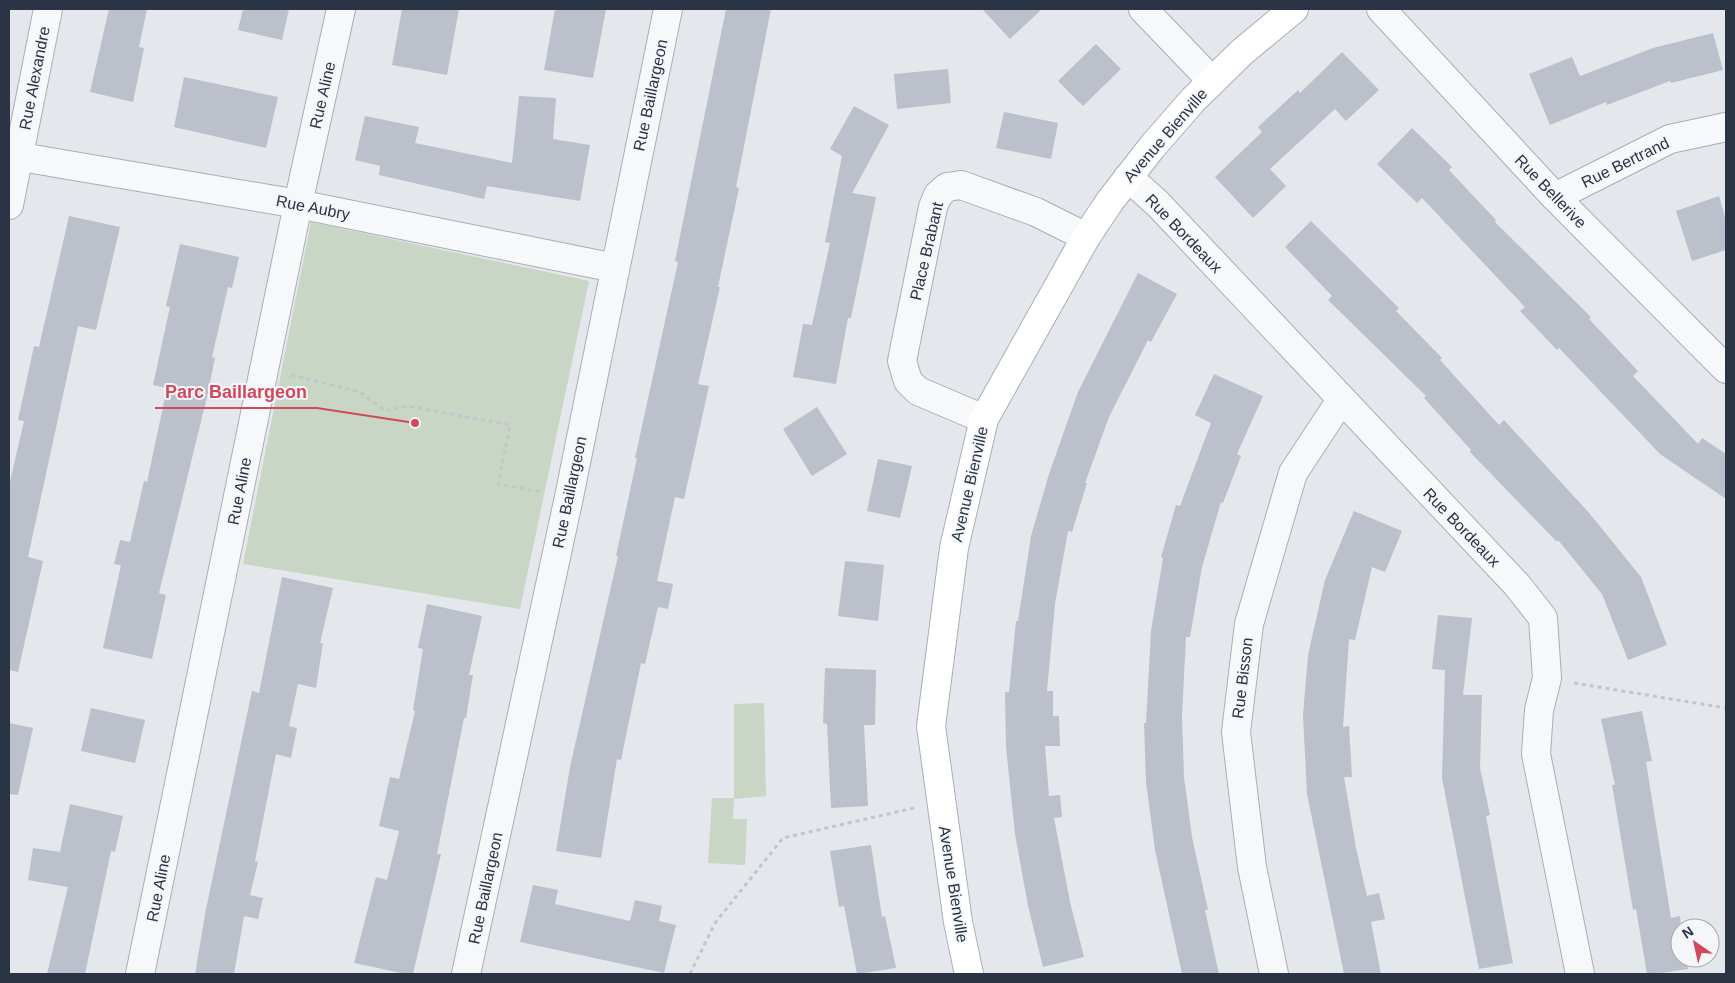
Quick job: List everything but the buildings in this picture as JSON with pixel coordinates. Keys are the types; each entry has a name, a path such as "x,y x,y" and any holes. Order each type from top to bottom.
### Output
{"street":[{"name":"Rue Alexandre","path":"9,205 14,156 48,9"},
{"name":"Rue Aline","path":"140,974 298,204 341,9"},
{"name":"Rue Baillargeon","path":"466,974 569,497 668,9"},
{"path":"1143,9 1212,81"},
{"name":"Avenue Bienville","path":"969,974 958,922 931,726 954,548 984,420 1086,236 1128,177 1174,121 1212,81 1242,52 1294,9"},
{"name":"Rue Bellerive","path":"1381,9 1555,197 1726,369"},
{"name":"Rue Bertrand","path":"1555,197 1670,139 1726,127"},
{"name":"Rue Aubry","path":"14,156 298,204 615,268"},
{"name":"Rue Bordeaux","path":"1128,177 1158,204 1517,585 1543,618 1547,678 1539,710 1536,754 1580,974"},
{"name":"Place Brabant","path":"984,420 918,391 908,381 902,361 933,207 938,195 947,187 961,185 1036,212 1086,236"},
{"name":"Rue Bisson","path":"1274,974 1252,867 1236,732 1237,722 1249,624 1293,473 1341,400"}],"path":[{"path":"264,369 360,392 386,411 407,406 510,425 498,484 569,497"},
{"path":"1547,678 1726,708"},
{"path":"690,974 716,923 783,838 942,802"}],"green space":[{"path":"311,222 589,281 520,609 243,564"},
{"path":"764,703 766,796 734,799 733,819 747,819 745,865 708,863 712,798 734,798 734,704"}],"place":[{"name":"Parc Baillargeon","path":"415,423"}]}
